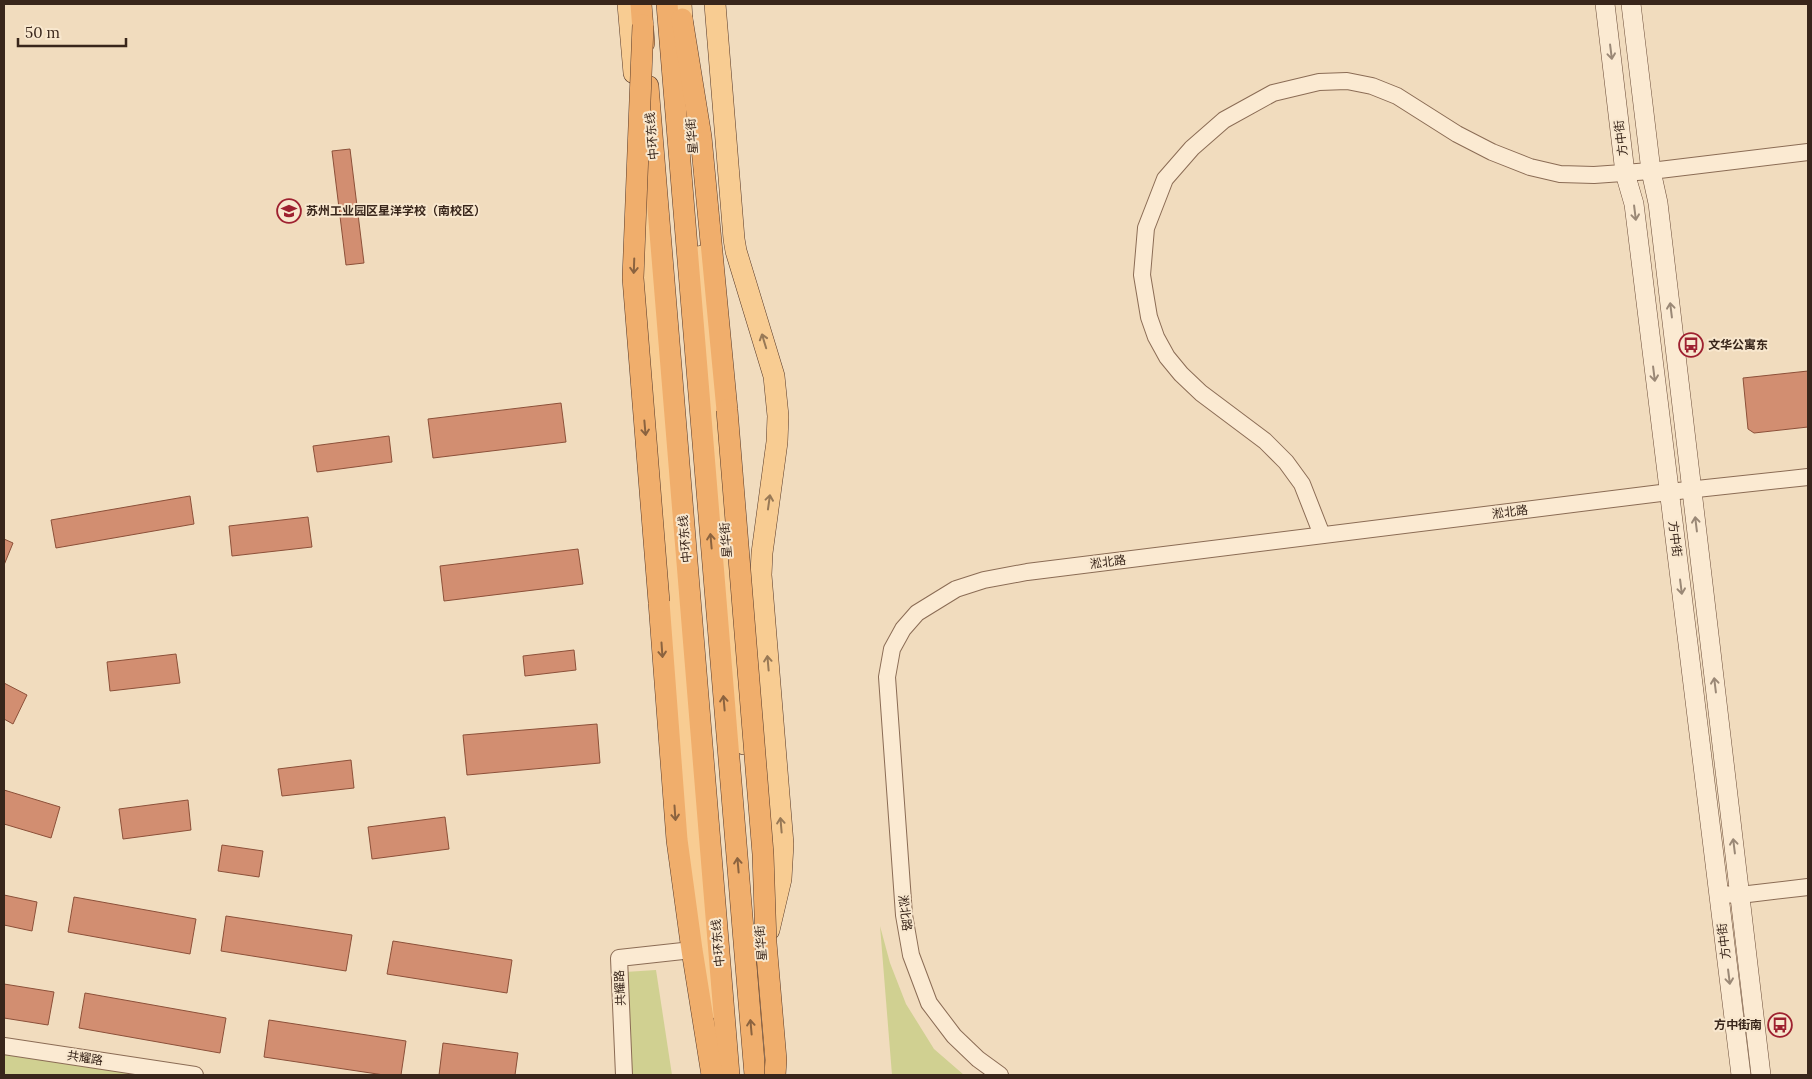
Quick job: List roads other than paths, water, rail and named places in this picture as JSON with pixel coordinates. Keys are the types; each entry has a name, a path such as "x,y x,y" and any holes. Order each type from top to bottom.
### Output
{"highway":[{"name":"中环东线","path":"641,4 729,1075"},
{"path":"677,9 701,137 727,410 762,854 766,943 776,1060 773,1075"},
{"name":"中环东线","path":"677,9 755,1075"},
{"path":"643,25 633,278 676,840 699,950 714,1075"}],"main road":[{"path":"628,4 699,950"},
{"path":"715,4 734,239 736,252 774,376 778,416 777,442 762,553 761,575 783,862 781,879 762,959"},
{"name":"方中街","path":"1605,4 1625,172 1634,204 1741,1075"},
{"name":"方中街","path":"1631,4 1651,172 1658,203 1761,1075"},
{"name":"星华街","path":"677,9 773,1075"}],"street":[{"path":"1322,535 1302,484 1286,462 1265,441 1201,393 1181,374 1156,337 1149,317 1142,275 1146,228 1165,179 1192,148 1224,120 1272,93 1319,82 1347,81 1372,86 1397,96 1457,134 1492,152 1530,167 1560,174 1594,175 1651,172 1808,152"},
{"name":"淞北路","path":"1000,1075 978,1059 954,1036 929,1003 911,955 904,915 887,677 892,649 903,629 917,613 956,590 984,580 1027,572 1692,489 1808,477"},
{"path":"1718,894 1740,895 1808,887"},
{"name":"共耀路","path":"624,1075 618,958 699,950"},
{"name":"共耀路","path":"4,1046 195,1075"}],"place":[{"name":"苏州工业园区星洋学校（南校区）","path":"289,211"},
{"name":"文华公寓东","path":"1691,345"},
{"name":"方中街南","path":"1780,1025"}]}
